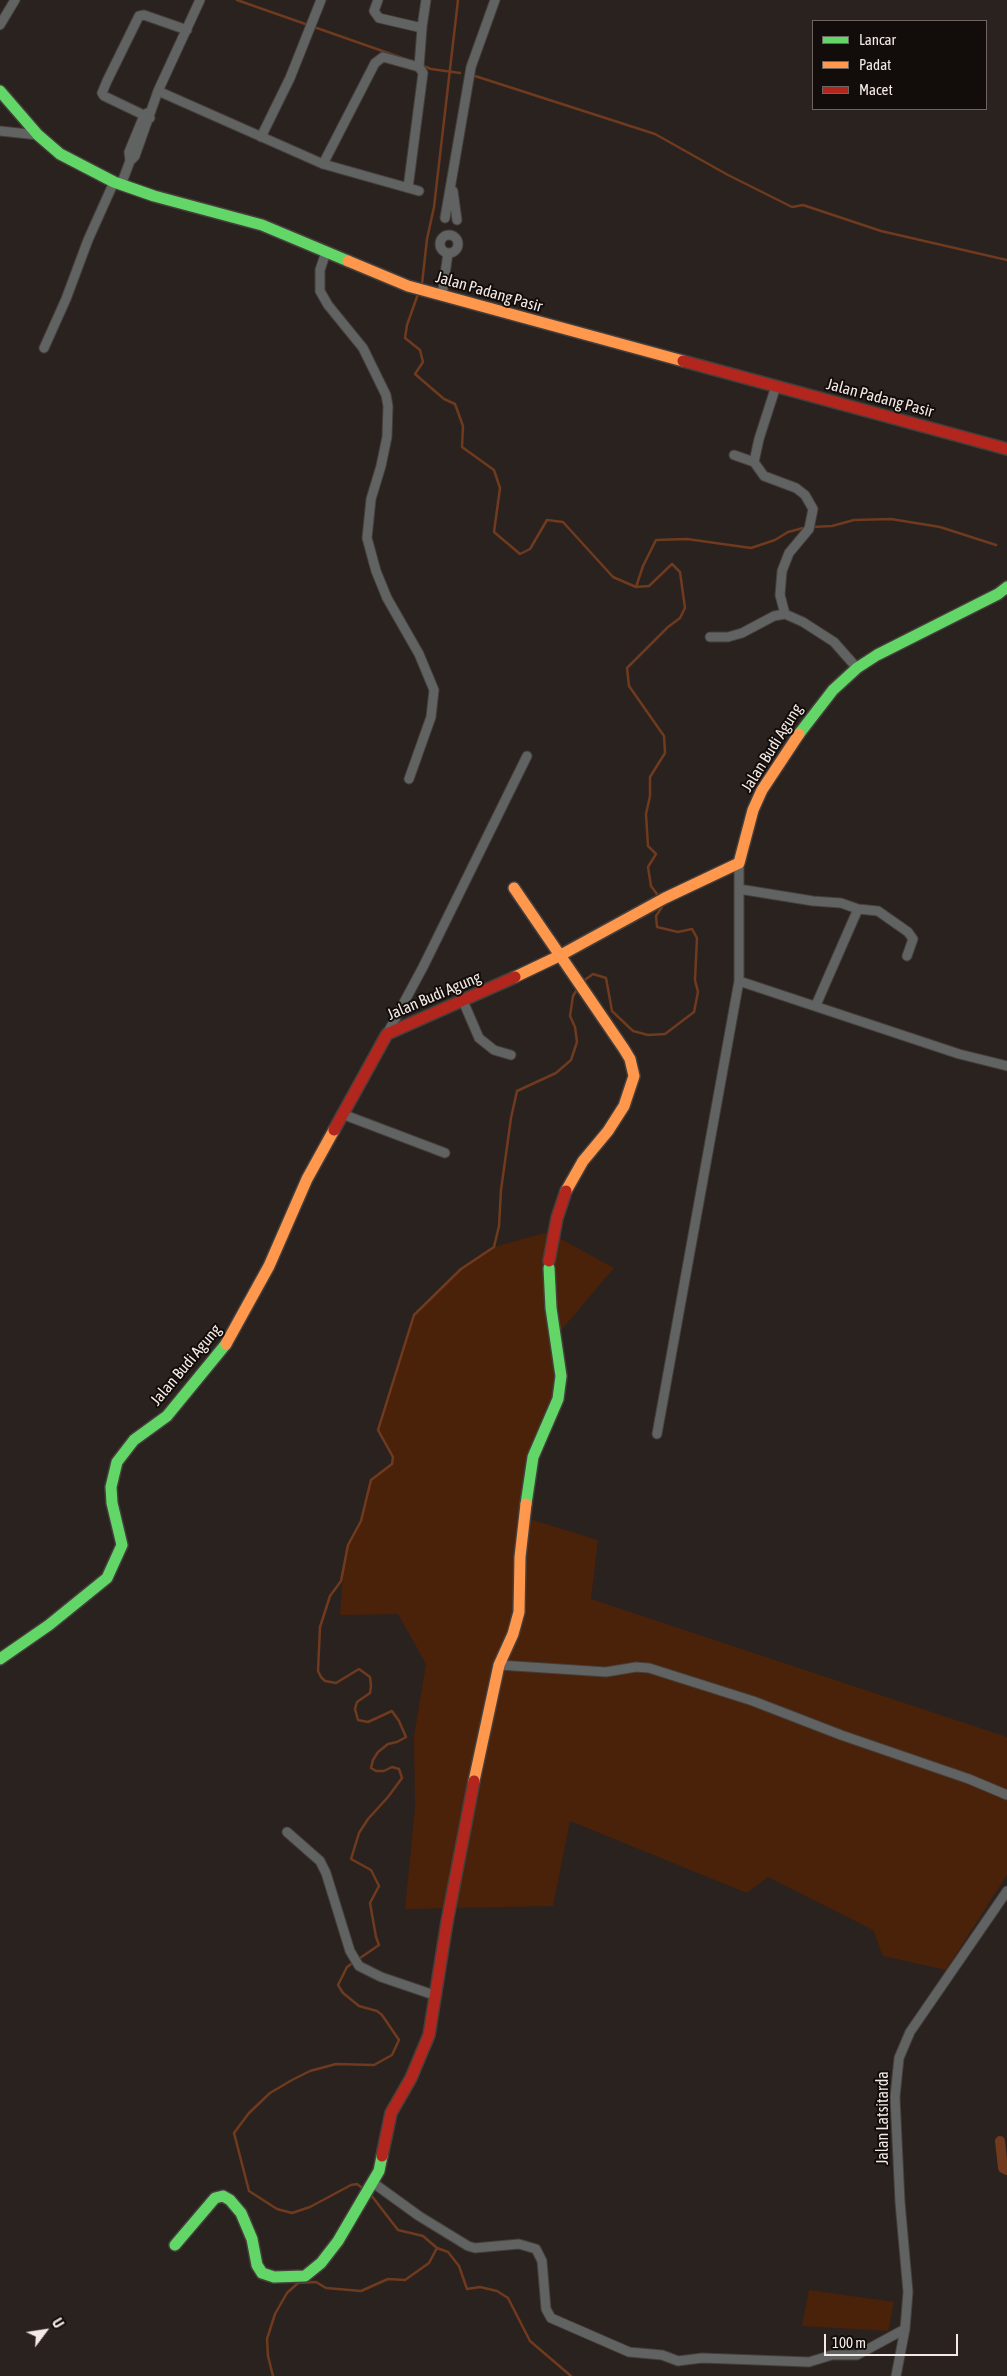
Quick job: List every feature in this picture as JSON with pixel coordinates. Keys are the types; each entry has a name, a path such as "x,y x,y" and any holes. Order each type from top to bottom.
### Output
{"main road":[{"name":"Jalan Padang Pasir","path":"0,91 38,135 60,154 117,184 154,196 253,222 408,286 1007,449"},
{"name":"Jalan Budi Agung","path":"0,1659 49,1626 107,1578 112,1571 122,1545 112,1503 111,1487 117,1462 134,1440 167,1416 219,1355 262,1282 307,1179 387,1034 559,956 664,898 739,863 753,810 762,790 818,707 833,690 857,668 877,655 998,594 1007,587"},
{"path":"175,2245 215,2198 223,2196 230,2200 241,2213 252,2239 257,2265 262,2273 274,2277 305,2276 321,2263 338,2241 381,2165 391,2113 425,2048 430,2029 434,1994 484,1733 499,1665 513,1634 519,1612 520,1557 530,1470 533,1457 558,1399 561,1376 552,1308 549,1264 557,1218 567,1187 583,1161 616,1119 630,1094 634,1080 630,1059 514,888"}],"street":[{"path":"0,25 15,0"},
{"path":"44,348 66,299 88,240 117,184 130,161 135,156 158,91 200,0"},
{"path":"261,137 290,78 321,0"},
{"path":"378,0 374,11 379,18 422,27"},
{"path":"408,188 423,76 419,64 426,0"},
{"path":"448,253 440,246 472,67 495,0"},
{"path":"148,115 108,100 102,93 136,20 144,15 186,30"},
{"path":"323,164 378,58 383,57 419,64"},
{"path":"158,91 323,164 420,191"},
{"path":"0,131 38,135"},
{"path":"437,294 448,253 457,248 457,224 451,181"},
{"path":"443,237 448,234 456,238"},
{"path":"326,252 318,279 320,291 328,305 363,348 386,395 388,406 387,437 371,499 367,538 376,571 387,598 419,654 434,690 431,717 408,779"},
{"path":"754,462 759,439 776,386"},
{"path":"734,454 754,462 764,476 796,488 805,495 813,509 810,526 790,553 782,571 780,595 785,614"},
{"path":"710,637 728,637 742,633 774,616 785,614 797,618 834,642 857,668"},
{"path":"387,1034 423,967 527,756"},
{"path":"657,1434 739,981 739,863"},
{"path":"739,889 812,901 842,903 858,909 878,910 908,932 912,939 907,956"},
{"path":"816,1005 858,909"},
{"path":"739,981 959,1054 1007,1066"},
{"path":"463,1001 479,1038 494,1050 511,1055"},
{"path":"342,1114 446,1153"},
{"path":"499,1665 606,1672 636,1667 649,1668 753,1701 841,1735 1007,1794"},
{"path":"287,1832 320,1861 326,1873 352,1957 359,1966 381,1977 434,1994"},
{"name":"Jalan Latsitarda","path":"896,2376 905,2329 908,2292 900,2202 895,2097 899,2058 910,2032 1007,1891"},
{"path":"370,2185 468,2246 475,2248 519,2244 536,2249 542,2261 546,2309 551,2318 629,2352 662,2355 678,2361 702,2358 809,2362 832,2355 849,2357 860,2354 905,2329"}],"shaded area":[{"path":"548,1232 614,1268 558,1334 564,1390 534,1442 523,1517 598,1540 591,1599 1007,1737 1007,1875 946,1970 883,1956 873,1930 768,1877 747,1893 570,1821 553,1906 405,1909 415,1808 414,1736 426,1664 398,1614 340,1615 344,1561 348,1545 361,1521 371,1480 392,1464 393,1457 378,1430 414,1315 461,1269 494,1247"},
{"path":"809,2290 894,2302 888,2331 802,2326"}],"waterway":[{"path":"237,0 411,61"},
{"path":"422,284 427,239 434,207 458,0"},
{"path":"421,65 431,69 460,73"},
{"path":"475,76 655,134 728,175 792,207 803,205 881,231 1007,260"},
{"path":"418,294 407,325 405,338 420,350 423,362 415,374 444,399 455,404 463,426 462,447 494,470 500,488 494,532 520,554 530,549 547,520 563,522 613,577 636,587 649,586 672,564 680,572 685,608 680,618 668,627 627,668 629,686 664,736 665,753 650,777 650,796 646,814 648,846 656,854 648,867 651,886 659,897"},
{"path":"812,527 832,526 854,520 891,519 940,527 996,545"},
{"path":"636,587 643,566 656,540 687,539 751,548 775,540 788,532 807,527"},
{"path":"582,982 593,974 606,978 612,1011 633,1031 648,1035 665,1034 694,1012 698,992 695,980 697,938 692,929 678,932 657,927 656,916 662,904"},
{"path":"365,2190 357,2184 351,2185 310,2207 292,2213 277,2209 249,2191 234,2133 249,2113 270,2093 292,2080 310,2071 336,2064 374,2065 392,2055 399,2040 382,2015 377,2011 359,2006 343,1993 338,1985 347,1967 379,1945 370,1903 379,1886 371,1870 351,1859 359,1833 368,1819 402,1778 399,1769 392,1767 384,1771 376,1771 371,1768 373,1760 378,1752 388,1744 406,1737 392,1711 368,1722 358,1720 355,1709 357,1702 370,1693 371,1686 370,1677 359,1669 336,1683 325,1681 321,1677 318,1671 320,1627 330,1596 341,1581 348,1545 361,1521 371,1480 392,1464 393,1457 378,1430 414,1315 461,1269 494,1247 499,1226 501,1190 511,1118 517,1091 556,1073 571,1060 577,1042 575,1027 570,1016 573,996 578,988"},
{"path":"1000,2141 1003,2168 1007,2170"},
{"path":"371,2195 398,2230 423,2236 437,2248"},
{"path":"273,2376 268,2356 267,2339 275,2314 287,2293 298,2283 316,2282 326,2288 361,2291 388,2279 405,2280 429,2263 437,2248 448,2252 459,2266 467,2289 480,2287 497,2291 508,2298 530,2341 571,2376"}],"traffic: fast":[{"path":"0,91 38,135 60,154 114,182 154,196 262,225 348,261"},
{"path":"799,734 833,690 857,668 877,655 998,594 1007,587"},
{"path":"526,1504 533,1457 558,1399 561,1376 551,1308 549,1268"},
{"path":"0,1659 49,1625 107,1578 122,1545 112,1503 111,1487 117,1462 134,1440 167,1416 226,1344"},
{"path":"175,2245 215,2198 223,2196 230,2200 241,2213 252,2239 257,2265 262,2273 274,2277 305,2276 321,2263 338,2241 379,2171 382,2156"}],"traffic: slow":[{"path":"348,261 408,286 683,361"},
{"path":"515,977 559,956 665,898 739,863 753,810 762,790 799,734"},
{"path":"514,888 624,1049 630,1059 634,1076 624,1106 608,1131 583,1161 566,1191"},
{"path":"226,1344 269,1266 307,1179 334,1130"},
{"path":"474,1781 499,1665 513,1634 519,1612 520,1557 526,1504"}],"traffic: jam":[{"path":"683,361 1007,449"},
{"path":"334,1130 387,1034 515,977"},
{"path":"549,1261 557,1218 566,1191"},
{"path":"382,2156 391,2113 411,2078 429,2035 447,1922 474,1781"}]}
